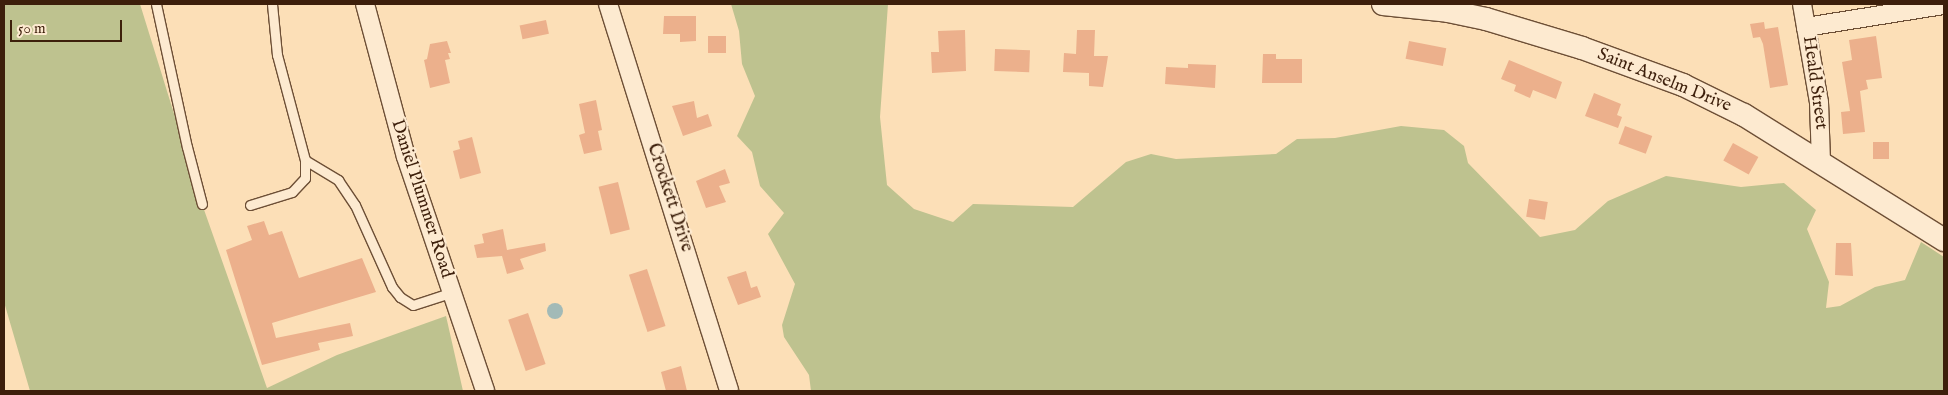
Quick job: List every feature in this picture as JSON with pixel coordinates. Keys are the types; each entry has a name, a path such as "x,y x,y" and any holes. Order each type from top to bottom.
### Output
{"street":[{"name":"Daniel Plummer Road","path":"365,4 406,157 485,391"},
{"name":"Crockett Drive","path":"608,4 729,391"},
{"name":"Saint Anselm Drive","path":"1383,4 1448,11 1486,19 1648,72 1714,99 1821,162 1944,240"},
{"name":"Heald Street","path":"1802,4 1821,120 1821,162"},
{"path":"1806,27 1944,5"}],"lane":[{"path":"156,4 187,147 202,204"},
{"path":"250,205 292,192 305,178 305,160 277,55 272,4"},
{"path":"305,160 338,180 355,205 392,287 400,297 413,305 450,292"}],"green space":[{"path":"4,4 140,4 202,204 267,388 337,355 446,316 463,391 30,391 4,302"},
{"path":"731,4 888,4 880,117 887,185 914,209 953,222 973,204 1073,207 1126,162 1151,154 1176,159 1276,154 1297,139 1335,138 1401,126 1444,130 1464,146 1468,163 1540,237 1575,230 1608,201 1666,176 1741,187 1784,183 1816,210 1807,229 1829,282 1826,308 1840,306 1875,287 1905,280 1921,242 1944,257 1944,391 811,391 809,375 784,337 782,325 795,284 768,234 784,213 760,186 752,152 737,136 755,96 742,64 739,31"}],"water":[{"path":"552,303 558,303 563,308 561,317 552,319 547,314 547,308"}],"building":[{"path":"664,16 696,16 696,41 680,42 680,34 663,34"},
{"path":"546,20 549,34 523,39 520,26"},
{"path":"1764,22 1765,29 1778,27 1788,85 1770,88 1763,44 1760,37 1753,38 1750,24"},
{"path":"965,30 966,71 932,73 931,52 939,52 938,31"},
{"path":"1077,30 1095,30 1094,56 1108,56 1103,87 1089,86 1089,73 1063,72 1064,53 1076,54"},
{"path":"708,36 726,36 726,53 708,53"},
{"path":"1876,36 1882,78 1866,80 1868,89 1860,91 1865,132 1843,134 1841,112 1850,111 1842,62 1852,60 1849,40"},
{"path":"447,41 451,53 448,53 450,59 445,60 450,83 430,88 424,60 427,59 430,44"},
{"path":"1409,41 1446,48 1443,66 1406,59"},
{"path":"995,49 1030,50 1029,72 994,71"},
{"path":"1263,54 1276,54 1276,59 1302,59 1302,83 1262,83"},
{"path":"1509,60 1562,82 1556,99 1533,90 1530,98 1514,91 1516,85 1501,79"},
{"path":"1188,64 1216,65 1215,88 1165,84 1166,67 1188,68"},
{"path":"1594,93 1621,104 1617,115 1622,117 1618,128 1585,116"},
{"path":"596,100 602,130 598,131 602,150 584,154 579,135 585,133 579,104"},
{"path":"694,101 697,118 708,114 712,126 683,136 672,106"},
{"path":"1625,126 1652,136 1646,154 1619,144"},
{"path":"472,137 481,173 460,179 453,151 460,149 458,141"},
{"path":"1873,142 1889,142 1889,159 1873,159"},
{"path":"1733,143 1758,157 1749,175 1723,160"},
{"path":"725,169 730,183 719,186 726,202 706,208 696,181"},
{"path":"618,182 630,230 610,234 599,187"},
{"path":"1529,199 1548,202 1545,220 1526,217"},
{"path":"264,221 269,235 282,231 299,278 362,258 376,292 272,323 276,338 350,323 353,336 318,343 320,350 262,365 226,250 252,240 247,226"},
{"path":"503,229 507,250 545,243 546,251 520,259 524,269 507,274 502,256 477,258 474,245 484,243 482,234"},
{"path":"1836,243 1851,243 1853,276 1835,275"},
{"path":"647,269 666,326 647,332 629,275"},
{"path":"746,271 751,288 757,286 761,297 738,305 727,277"},
{"path":"528,313 546,364 526,371 508,320"},
{"path":"681,366 687,391 666,391 661,372"}]}
